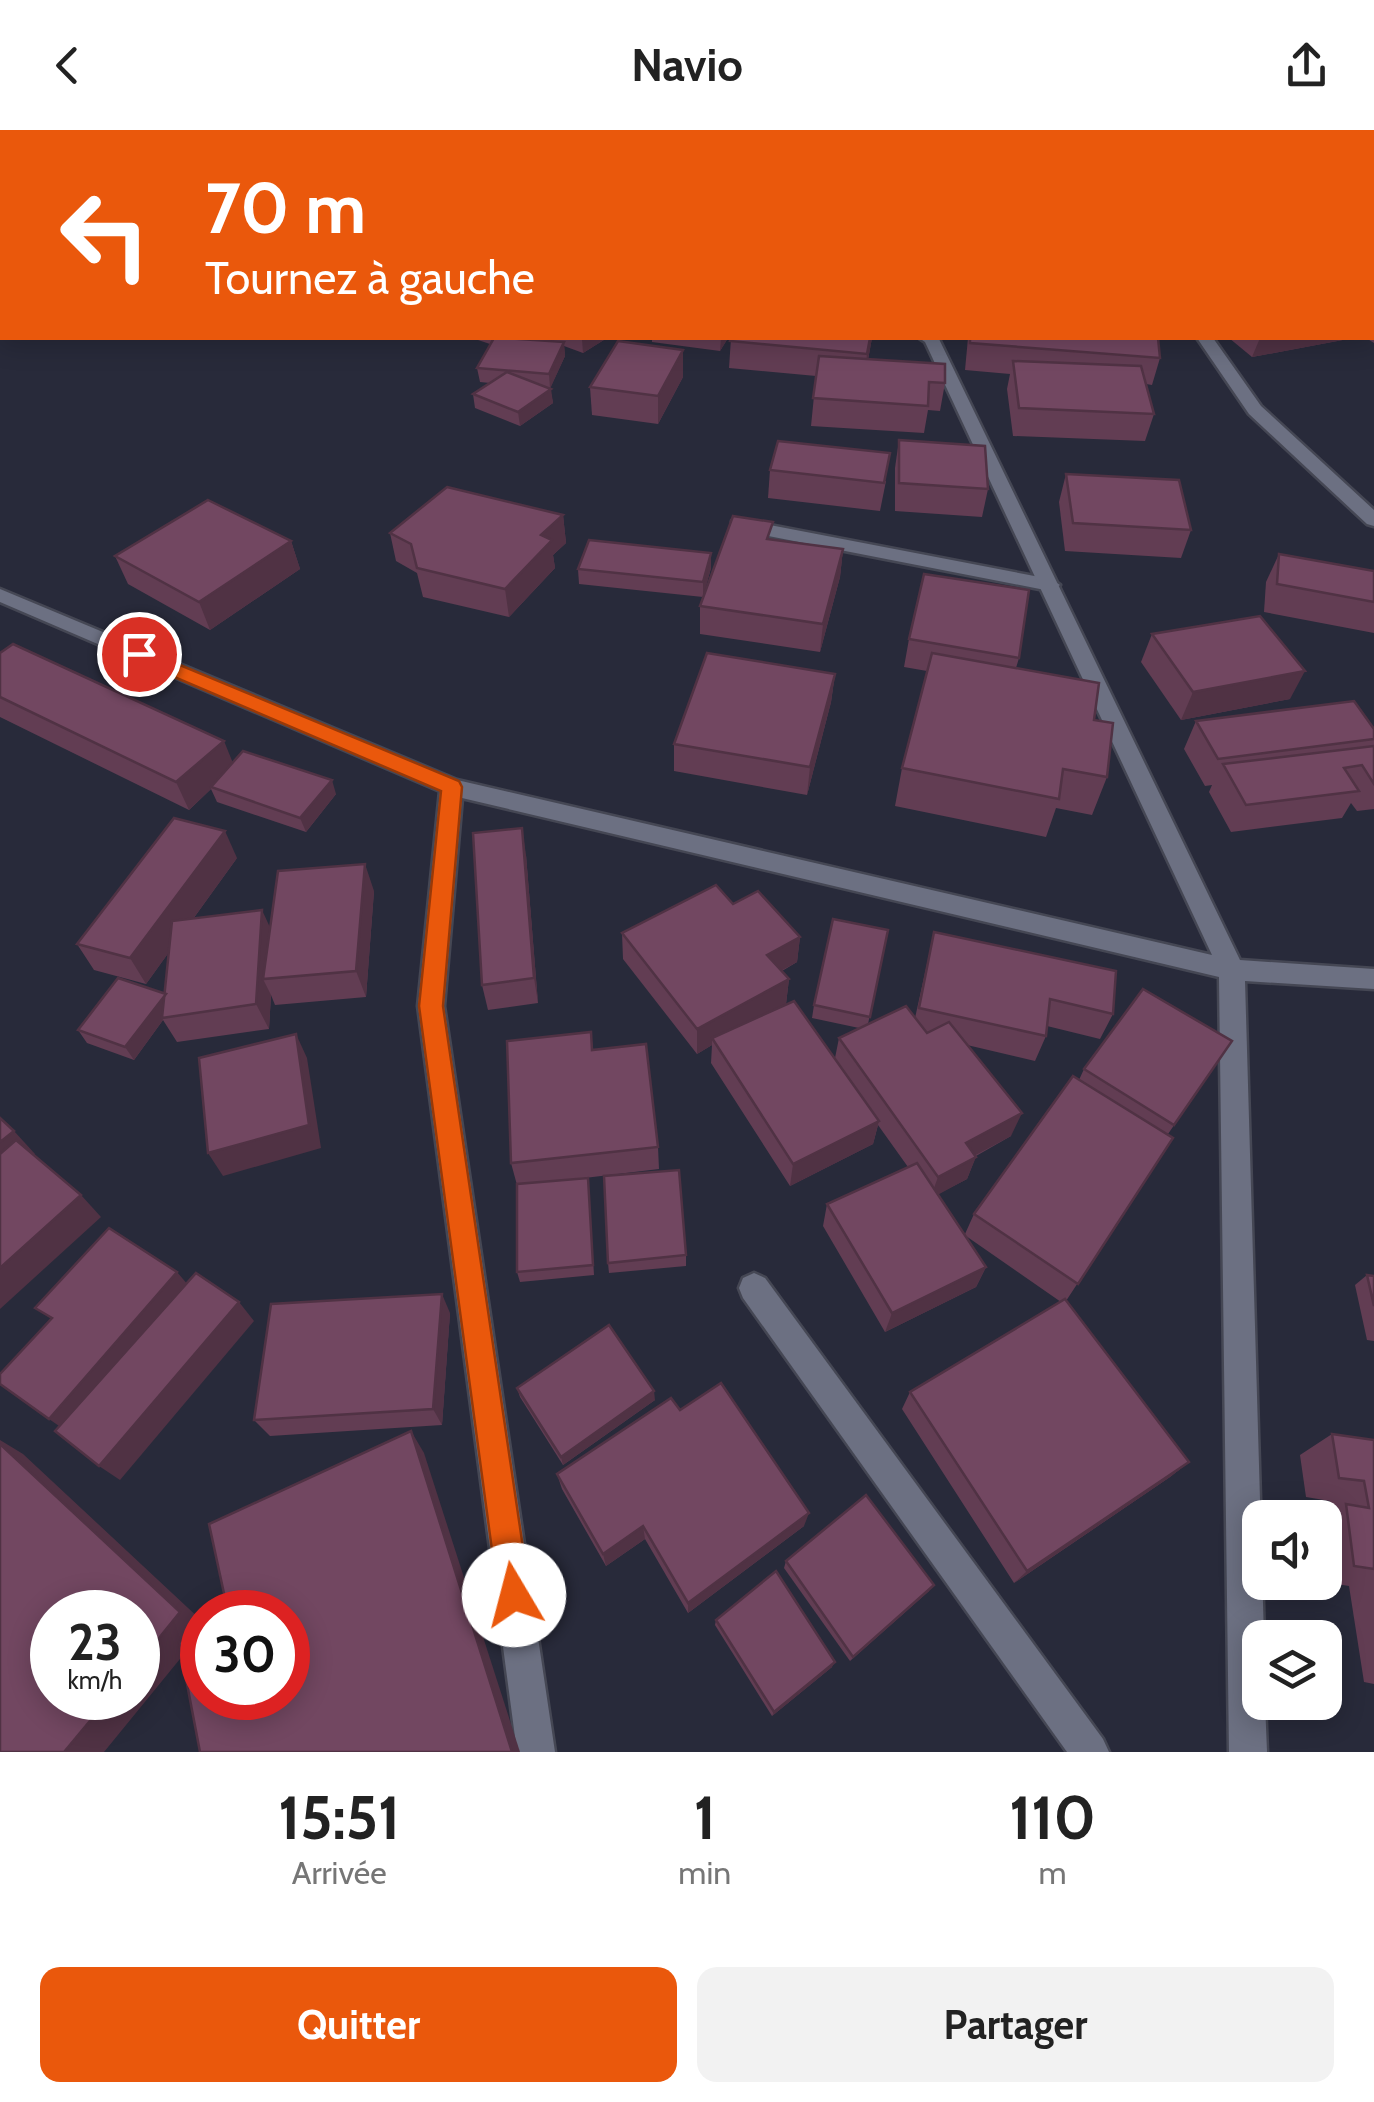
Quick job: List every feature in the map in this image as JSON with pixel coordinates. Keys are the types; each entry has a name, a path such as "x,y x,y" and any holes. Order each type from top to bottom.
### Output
{"street":[{"path":"931,340 1232,970 1248,1752"},
{"path":"1205,340 1255,410 1374,520"},
{"path":"734,524 1050,585"},
{"path":"0,595 452,787 1232,970 1374,979"},
{"path":"452,787 431,1006 536,1752"},
{"path":"754,1288 1090,1752"}],"building":[{"path":"493,340 564,342 549,374 477,368"},
{"path":"730,340 870,340 867,354"},
{"path":"1158,340 1160,358 970,343"},
{"path":"618,341 683,350 658,396 590,387"},
{"path":"819,356 945,364 945,383 929,382 928,406 813,398"},
{"path":"1013,361 1141,366 1154,414 1019,408"},
{"path":"507,372 551,389 518,412 473,394"},
{"path":"899,440 985,446 988,489 899,483"},
{"path":"778,441 890,453 884,483 770,470"},
{"path":"1066,474 1179,480 1191,530 1073,523"},
{"path":"447,487 563,515 541,535 552,540 505,589 417,568 411,544 390,533"},
{"path":"208,500 291,541 199,602 115,556"},
{"path":"733,516 773,522 767,539 843,549 823,624 700,606"},
{"path":"589,540 711,553 703,582 578,569"},
{"path":"1279,554 1374,571 1374,602 1277,584"},
{"path":"924,574 1029,590 1019,658 909,639"},
{"path":"1260,616 1305,671 1193,692 1152,634"},
{"path":"13,644 224,741 176,782 0,697 0,653"},
{"path":"707,653 835,674 810,767 674,744"},
{"path":"932,653 1099,683 1094,720 1113,723 1107,777 1063,769 1059,799 902,768"},
{"path":"1354,701 1374,729 1374,739 1218,759 1196,721"},
{"path":"1374,746 1374,784 1362,765 1344,768 1359,791 1246,805 1223,764"},
{"path":"243,751 332,780 300,818 211,787"},
{"path":"174,818 225,831 130,958 77,944"},
{"path":"522,828 534,978 482,985 473,833"},
{"path":"365,864 356,971 263,979 278,871"},
{"path":"716,885 733,904 758,891 800,937 767,955 789,979 697,1029 622,933"},
{"path":"262,910 256,1004 162,1018 172,921"},
{"path":"833,919 888,930 870,1017 814,1005"},
{"path":"934,932 1116,971 1113,1014 1050,999 1046,1036 919,1008"},
{"path":"118,978 166,994 125,1047 78,1030"},
{"path":"1143,989 1232,1041 1174,1125 1084,1069"},
{"path":"794,1001 879,1121 793,1164 712,1038"},
{"path":"906,1006 927,1033 949,1022 1022,1113 966,1143 976,1157 938,1177 839,1038"},
{"path":"591,1032 592,1050 646,1044 658,1147 511,1163 507,1041"},
{"path":"296,1034 309,1125 208,1153 199,1058"},
{"path":"1073,1076 1173,1138 1078,1284 974,1214"},
{"path":"0,1118 14,1131 0,1142"},
{"path":"16,1140 81,1195 0,1268 0,1154"},
{"path":"917,1163 986,1267 892,1313 827,1204"},
{"path":"679,1170 686,1255 608,1263 604,1176"},
{"path":"588,1178 593,1265 517,1272 517,1184"},
{"path":"109,1228 177,1272 49,1419 0,1384 0,1374 52,1318 35,1308"},
{"path":"196,1273 239,1302 99,1466 55,1431"},
{"path":"1367,1275 1374,1276 1374,1306"},
{"path":"442,1294 433,1409 254,1420 271,1304"},
{"path":"1065,1299 1189,1462 1027,1571 910,1392"},
{"path":"609,1325 654,1391 561,1457 517,1388"},
{"path":"721,1383 809,1513 688,1603 643,1526 603,1554 557,1474 671,1398 680,1410"},
{"path":"411,1431 512,1752 200,1752 194,1720 310,1720 310,1590 223,1590 209,1524"},
{"path":"1332,1434 1374,1440 1374,1569 1354,1566 1346,1504 1369,1508 1364,1481 1339,1478"},
{"path":"0,1444 156,1590 30,1590 30,1720 91,1720 64,1752 0,1752"},
{"path":"866,1495 934,1585 853,1657 786,1561"},
{"path":"776,1571 835,1662 774,1712 716,1620"},
{"path":"160,1593 180,1612 160,1637"}],"route":[{"path":"139,654 452,787 431,1006 514,1595"}]}
